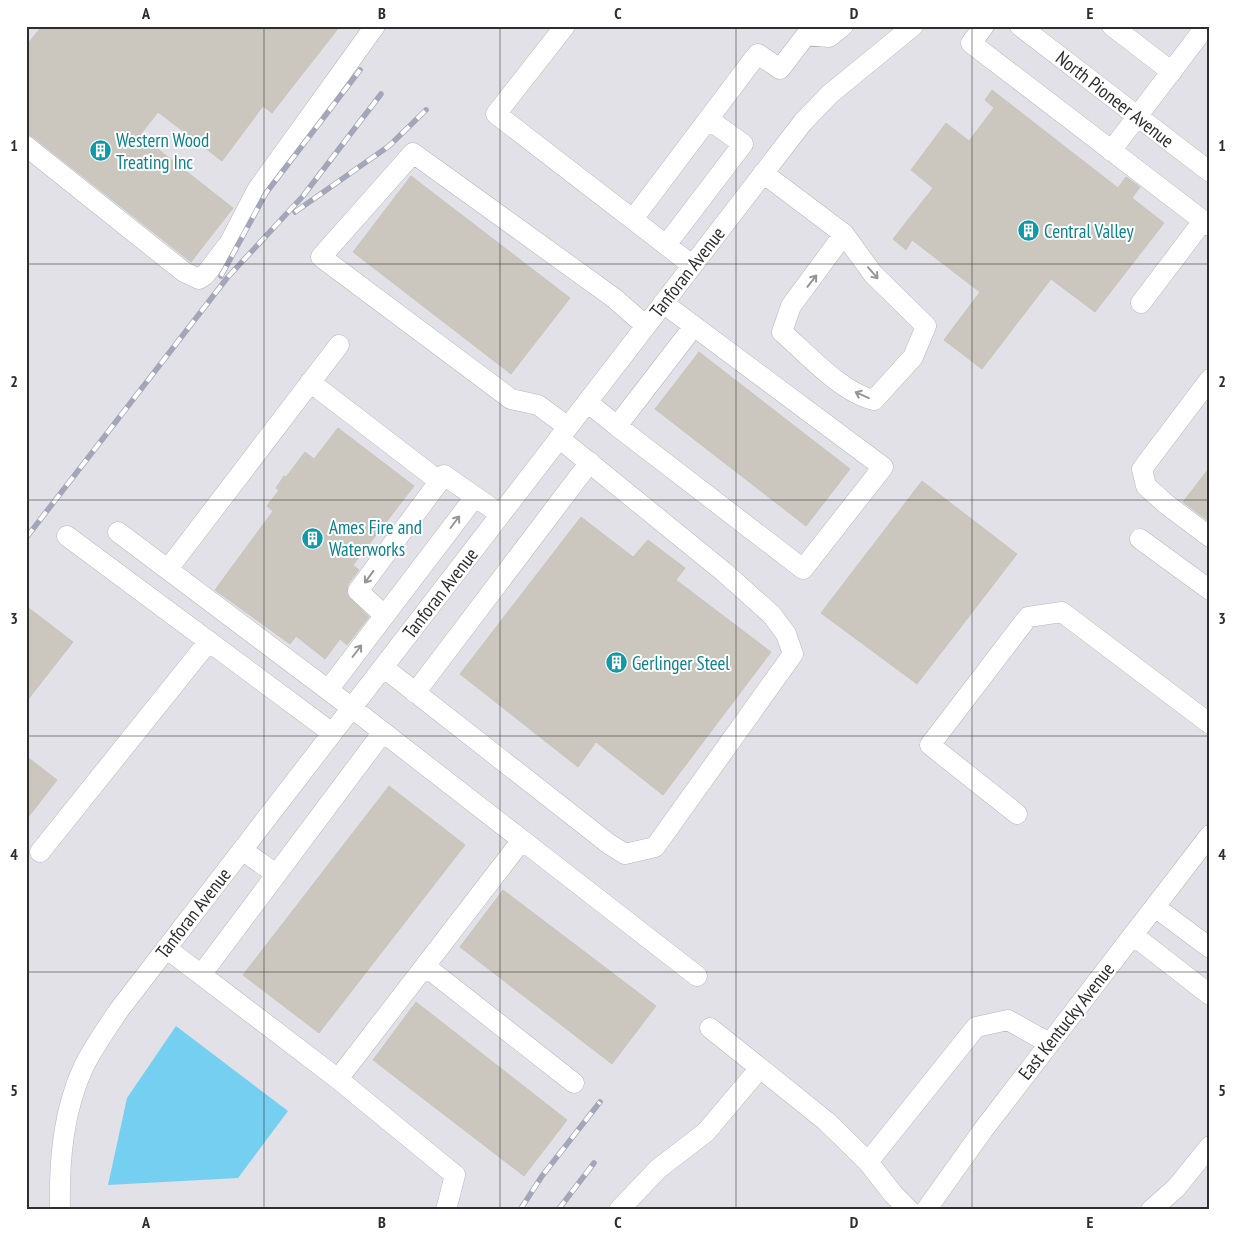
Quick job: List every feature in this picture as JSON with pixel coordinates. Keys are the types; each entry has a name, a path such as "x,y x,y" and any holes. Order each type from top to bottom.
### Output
{"street":[{"path":"26,146 184,272 199,278 205,275 230,242 257,190 375,26"},
{"path":"565,26 496,114 692,265"},
{"path":"633,219 758,54 780,69 810,31 830,37 843,26"},
{"name":"Tanforan Avenue","path":"60,1210 59,1165 63,1137 75,1089 84,1066 119,1010 692,265 817,106 913,26"},
{"path":"984,26 972,43 1206,224 1141,303"},
{"name":"North Pioneer Avenue","path":"1020,26 1210,172"},
{"path":"1112,26 1172,72"},
{"path":"1111,150 1206,26"},
{"path":"666,245 743,144 708,119"},
{"path":"383,667 625,854 655,847 793,654 786,634 772,615 724,572 590,462 538,405 511,400 321,258 414,152 614,298 646,326"},
{"path":"764,173 844,234 873,274 926,326 913,356 874,400 860,397 821,367 782,332 791,306 844,234"},
{"path":"587,402 803,569 883,467 663,303"},
{"path":"618,426 694,326"},
{"path":"168,569 339,345"},
{"path":"1210,379 1142,469 1146,486 1166,504 1210,537"},
{"path":"310,382 439,481"},
{"path":"415,693 590,462"},
{"path":"384,615 358,591 444,475 474,498 500,514"},
{"path":"328,690 474,498"},
{"path":"118,532 352,708 697,976"},
{"path":"67,536 332,733"},
{"path":"1140,539 1210,590"},
{"path":"1017,814 930,745 1028,617 1062,612 1210,724"},
{"path":"40,852 209,641"},
{"path":"201,974 383,732"},
{"name":"East Kentucky Avenue","path":"930,1208 983,1130 1210,835"},
{"path":"338,1080 522,840"},
{"path":"242,850 276,874"},
{"path":"1154,907 1210,948"},
{"path":"1133,936 1210,995"},
{"path":"166,948 338,1080 455,1176 446,1210"},
{"path":"425,966 574,1083"},
{"path":"868,1162 976,1027 1008,1020 1049,1044"},
{"path":"710,1028 826,1120 868,1162 893,1194 909,1210"},
{"path":"619,1210 658,1169 706,1132 760,1068"},
{"path":"1152,1209 1176,1188 1210,1146"}],"shaded area":[{"path":"26,26 1210,26 1210,1210 26,1210"}],"water":[{"path":"176,1026 288,1111 238,1178 108,1185 127,1098"}],"building":[{"name":"Western Wood Treating Inc","path":"42,26 340,26 272,113 263,106 222,161 158,112 140,135 233,208 191,262 33,137 26,134 26,46"},
{"name":"Central Valley","path":"992,90 1118,188 1126,177 1140,187 1132,198 1164,223 1095,312 1051,279 982,369 944,340 980,292 912,240 906,250 893,239 933,188 911,170 946,123 969,141 994,108 985,100"},
{"path":"411,176 570,298 511,374 353,252"},
{"path":"699,352 850,469 806,526 655,409"},
{"name":"Ames Fire and Waterworks","path":"338,428 414,486 353,565 359,570 348,584 347,594 369,617 347,645 340,639 325,659 296,636 290,644 215,590 273,511 267,506 279,490 276,488 284,476 286,477 305,452 314,459"},
{"path":"1210,467 1210,522 1183,502"},
{"path":"922,481 1017,554 917,684 821,613"},
{"name":"Gerlinger Steel","path":"581,517 633,557 648,540 685,568 676,580 771,652 663,795 596,742 578,767 460,674"},
{"path":"26,606 73,642 26,702"},
{"path":"26,756 57,780 26,820"},
{"path":"389,786 465,845 319,1033 243,975"},
{"path":"503,890 656,1006 612,1064 460,947"},
{"path":"416,1002 567,1120 524,1176 373,1060"}],"railway":[{"path":"221,276 266,193 360,70"},
{"path":"26,538 227,278 303,196 381,94"},
{"path":"295,212 389,146 426,110"},
{"path":"520,1210 542,1176 600,1102"},
{"path":"558,1210 594,1163"}],"place":[{"name":"Western Wood Treating Inc","path":"100,151"},
{"name":"Central Valley","path":"1028,231"},
{"name":"Ames Fire and Waterworks","path":"313,538"},
{"name":"Gerlinger Steel","path":"616,663"}]}
